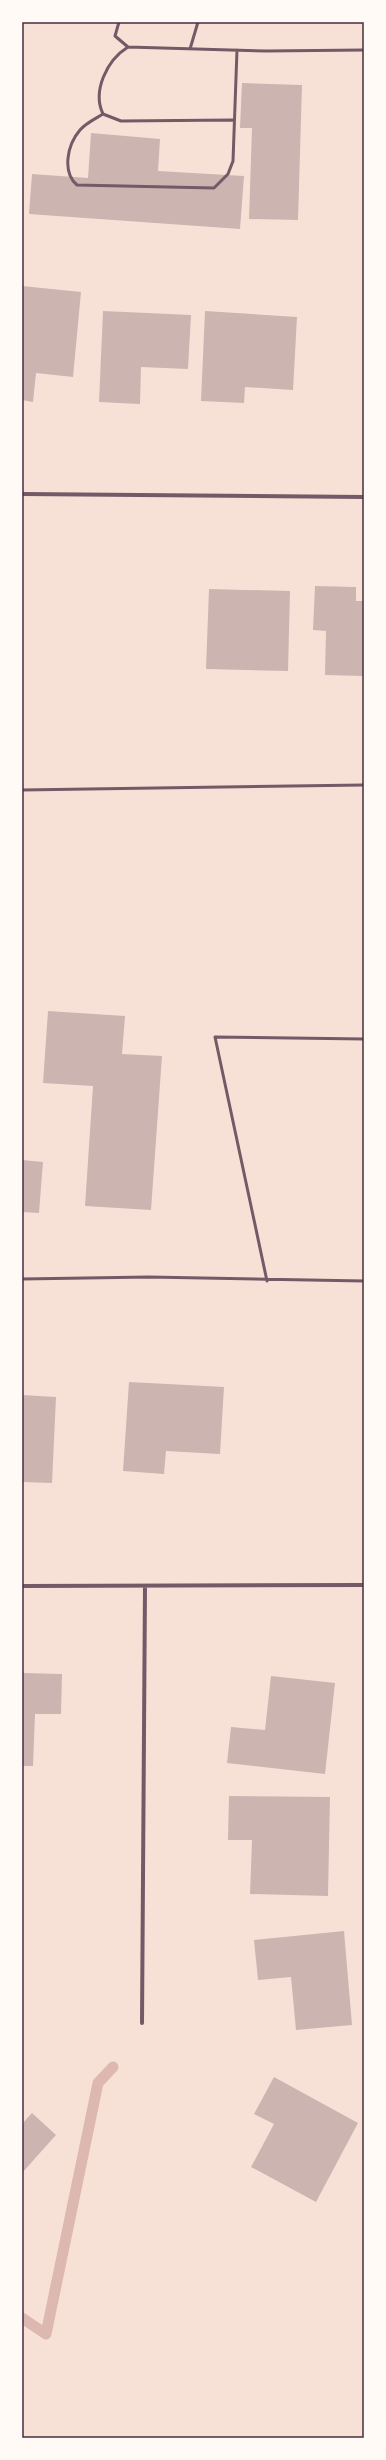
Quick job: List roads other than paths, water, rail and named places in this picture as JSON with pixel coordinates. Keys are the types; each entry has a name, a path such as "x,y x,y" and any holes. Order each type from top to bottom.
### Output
{"street":[{"path":"22,494 364,497"},
{"path":"22,1586 364,1585"},
{"path":"142,2023 145,1586"}],"lane":[{"path":"119,22 115,36 128,47"},
{"path":"190,49 198,22"},
{"path":"233,120 120,120 103,114 98,103 102,80 117,53 128,47 237,50 364,50"},
{"path":"103,114 88,123 79,131 71,145 67,168 72,181 77,185 214,188 228,174 234,161 233,120 237,50"},
{"path":"22,790 364,785"},
{"path":"267,1281 215,1037 364,1039"},
{"path":"22,1279 149,1278 267,1281 364,1281"}],"waterway":[{"path":"22,2318 46,2334 98,2083 113,2067"}]}
